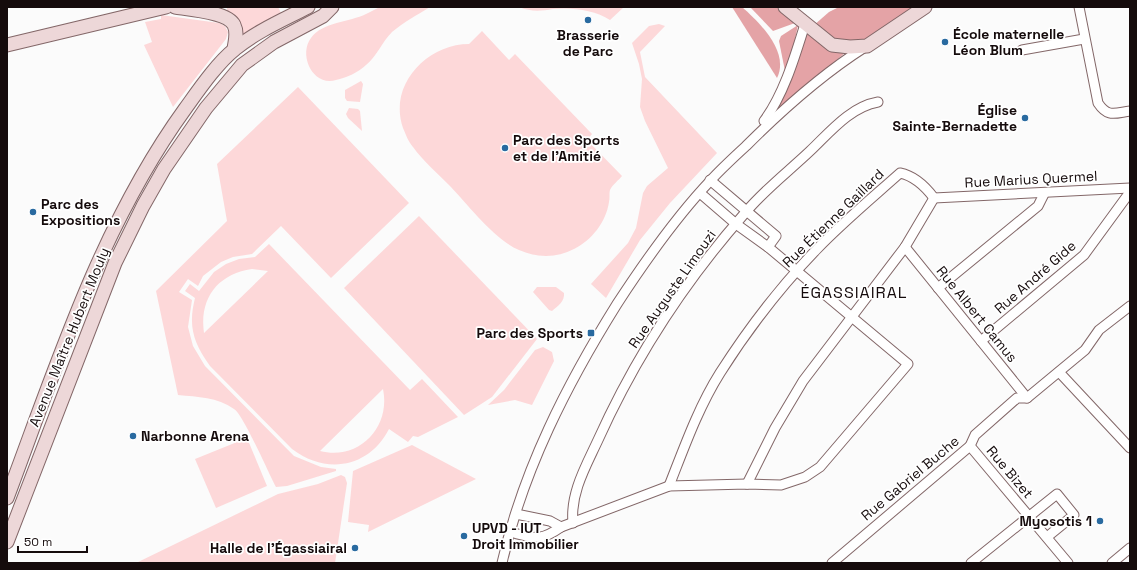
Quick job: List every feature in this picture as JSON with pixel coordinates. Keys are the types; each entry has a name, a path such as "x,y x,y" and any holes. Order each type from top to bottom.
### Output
{"main road":[{"path":"7,44 166,7"},
{"path":"175,7 227,17 234,23 236,33 234,50"},
{"name":"Avenue Maître Hubert Mouly","path":"7,498 76,318 110,235 141,175 157,148 202,85 234,50 261,31 308,7"},
{"name":"Avenue Maître Hubert Mouly","path":"7,542 109,275 136,218 164,169 206,108 242,65 274,42 323,16 332,7"},
{"path":"785,7 832,45 850,47 867,46 925,7"}],"street":[{"path":"1079,7 1084,39 1098,103 1103,111 1110,114 1130,111"},
{"path":"747,145 772,110 793,59 805,24"},
{"path":"1022,50 1084,39"},
{"path":"502,563 510,532 540,447 593,342 642,265 710,180 777,115 831,72 867,46"},
{"name":"Rue Auguste Limouzi","path":"573,523 572,509 579,482 631,373 666,317 702,265 745,212 845,118 865,104 878,102"},
{"name":"Rue Étienne Gaillard","path":"669,486 691,430 720,374 753,325 796,271 818,247 900,173 909,174 925,187 934,198"},
{"path":"710,180 745,212 776,236 768,247"},
{"name":"Rue Marius Quermel","path":"934,198 1044,194 1130,188"},
{"name":"Rue André Gide","path":"981,340 1084,255 1130,192"},
{"path":"510,532 538,538 551,534 562,527 669,486 747,484 781,485 805,477 820,467 908,364 852,316 768,247 736,224 700,193"},
{"path":"938,288 1038,206 1044,194"},
{"path":"747,484 775,428 803,381 905,247 934,198"},
{"name":"Rue Albert Camus","path":"905,247 1027,398"},
{"name":"Rue Gabriel Buche","path":"832,563 970,446 975,435 1017,398 1027,398 1059,372 1085,350 1099,330 1130,306"},
{"path":"1059,372 1128,443"},
{"name":"Rue Bizet","path":"970,446 1068,563"},
{"name":"Rue Bizet","path":"1029,516 1057,494 1074,515 1047,537"},
{"path":"516,514 550,521 562,527"},
{"path":"972,563 1029,516"},
{"path":"1112,563 1130,548"}],"shaded area":[{"path":"227,7 278,7 281,13 241,37 227,13"},
{"path":"380,7 430,7 392,32 363,68 340,79 328,81 321,79 315,74 307,61 306,53 307,45 311,38 329,25 359,17"},
{"path":"519,7 624,7 610,20 583,10 560,8 536,11"},
{"path":"732,7 742,7 771,38 779,58 780,68 777,78"},
{"path":"750,7 781,7 795,23 773,31"},
{"path":"839,7 918,7 864,43 834,43 813,26 829,12"},
{"path":"161,15 219,23 225,26 228,32 226,39 173,107 144,45 152,42 145,22 161,19"},
{"path":"659,24 665,26 640,52 645,77 717,153 670,203 640,240 606,298 591,284 628,243 636,228 643,193 647,186 668,168 645,121 640,107 642,79 632,43 649,26"},
{"path":"798,25 792,54 785,71 779,41 781,36"},
{"path":"805,29 829,48 840,52 846,52 777,111"},
{"path":"482,31 509,60 515,54 592,134 587,140 622,176 610,190 605,217 597,230 587,241 567,252 540,256 519,250 501,239 421,157 407,138 403,128 400,112 401,97 406,83 415,70 426,59 439,51 453,46 469,44"},
{"path":"361,81 363,84 360,102 347,101 345,98 345,90"},
{"path":"298,87 409,203 331,278 281,226 252,254 233,257 221,262 203,276 198,286 188,279 179,292 192,300 188,327 193,346 205,366 294,456 321,467 336,469 336,471 287,486 276,487 249,432 234,409 214,400 178,395 156,291 227,221 217,164"},
{"path":"349,108 358,109 360,111 362,131 348,118 346,114"},
{"path":"419,216 537,339 492,397 464,415 344,288"},
{"path":"269,244 410,390 422,379 458,417 418,437 413,436 408,442 389,429 380,442 370,452 358,459 346,463 332,464 319,462 305,457 292,449 210,366 196,341 192,325 195,298 185,291 190,284 199,291 214,272 226,264 239,259 255,257","holes":["252,269 268,271 204,333 203,320 205,309 213,290 229,276","383,389 384,403 382,416 377,428 369,438 359,446 347,451 334,453 320,451"]},
{"path":"537,287 556,287 564,293 562,301 552,311 549,310 533,292"},
{"path":"543,347 552,352 554,361 532,405 515,400 488,405 504,390 535,350"},
{"path":"247,438 267,486 216,508 195,459"},
{"path":"412,445 476,479 368,532 369,525 348,522 353,471"},
{"path":"341,475 345,477 347,483 335,563 136,563 278,494 318,484"}],"place":[{"name":"Brasserie de Parc","path":"588,20"},
{"name":"École maternelle Léon Blum","path":"945,42"},
{"name":"Église Sainte-Bernadette","path":"1025,118"},
{"name":"Parc des Sports et de l'Amitié","path":"505,148"},
{"name":"Parc des Expositions","path":"33,212"},
{"name":"Parc des Sports","path":"591,333"},
{"name":"Narbonne Arena","path":"133,436"},
{"name":"Myosotis 1","path":"1100,521"},
{"name":"UPVD - IUT Droit Immobilier","path":"464,536"},
{"name":"Halle de l'Égassiairal","path":"355,548"}],"district":[{"name":"ÉGASSIAIRAL","path":"854,292"}]}
